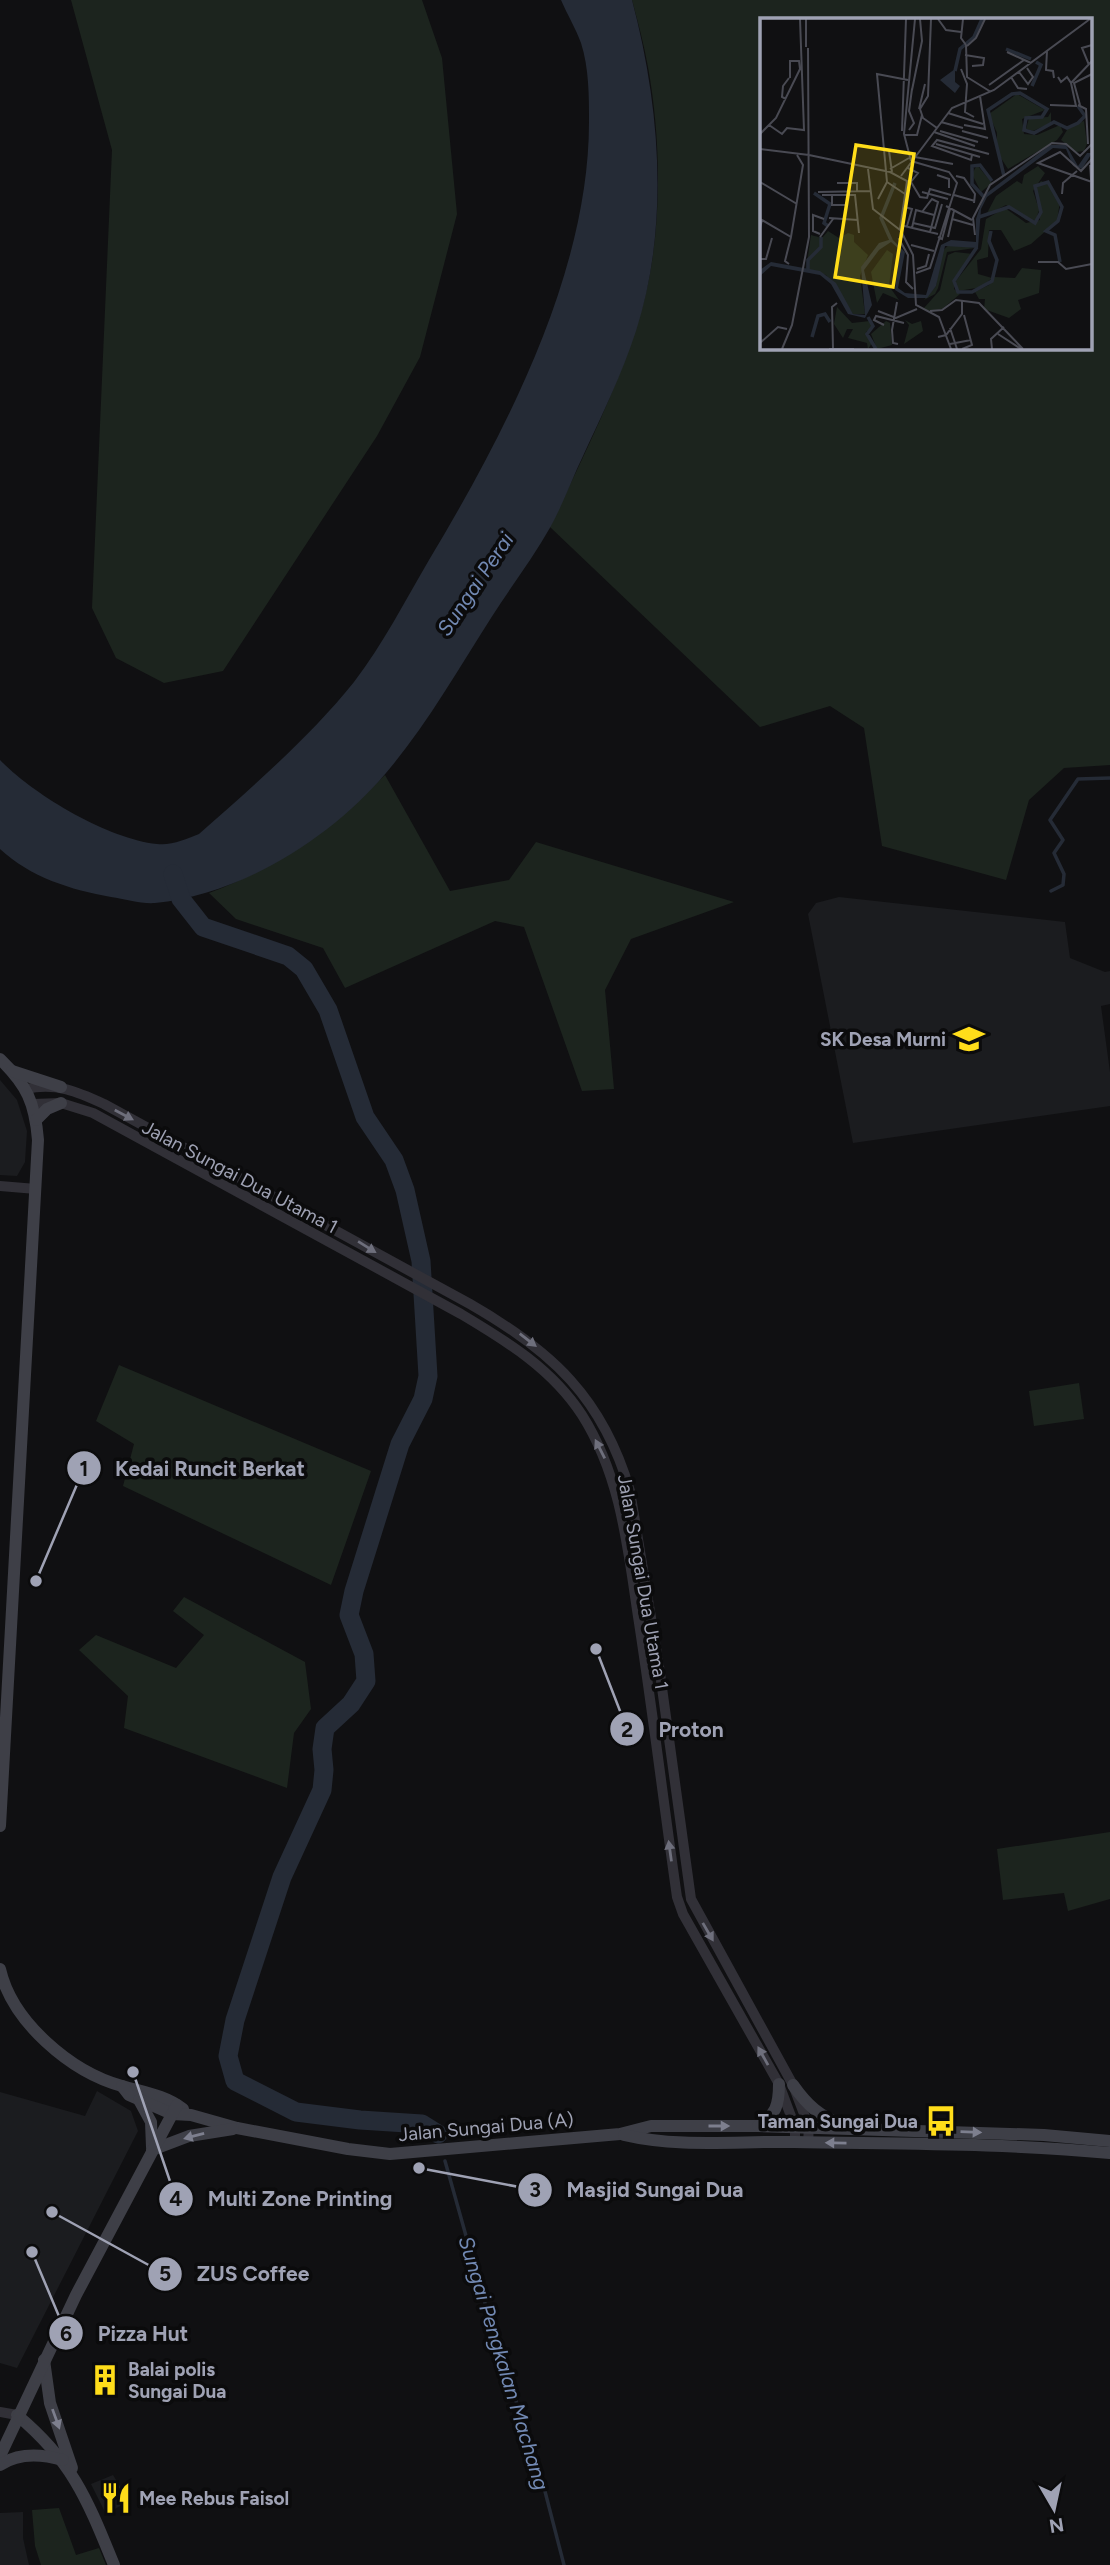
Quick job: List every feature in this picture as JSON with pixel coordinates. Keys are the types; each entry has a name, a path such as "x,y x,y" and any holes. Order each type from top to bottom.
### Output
{"main road":[{"path":"0,1059 26,1089 36,1120 36,1189 0,1826"},
{"path":"12,1071 61,1087"},
{"path":"36,1120 47,1109 61,1103"},
{"path":"0,1969 15,2003 28,2023 64,2057 122,2086 136,2088 174,2109"},
{"path":"758,2126 774,2114 779,2098 779,2084"},
{"path":"793,2085 804,2101 821,2116 856,2129"},
{"path":"122,2086 129,2095 139,2100 174,2109"},
{"path":"139,2100 150,2122 152,2150"},
{"path":"0,2455 44,2360 174,2109"},
{"name":"Jalan Sungai Dua (A)","path":"174,2109 237,2128 348,2149 390,2154 620,2134 651,2126 809,2127 1044,2135 1110,2141"},
{"path":"152,2150 189,2136 237,2128"},
{"name":"Jalan Sungai Dua (A)","path":"620,2134 662,2143 795,2142 1044,2147 1110,2153"},
{"path":"44,2360 50,2403 75,2477 114,2565"},
{"path":"17,2415 41,2436 75,2477"},
{"path":"0,2465 21,2456 44,2455 63,2460"}],"street":[{"name":"Jalan Sungai Dua Utama 1","path":"26,1089 41,1085 61,1087 104,1104 355,1239 388,1267 516,1347 556,1381 581,1414 608,1466 617,1494 632,1574 677,1897 683,1914 779,2084 795,2127 795,2142"},
{"name":"Jalan Sungai Dua Utama 1","path":"33,1104 61,1103 93,1113 388,1267 470,1304 514,1329 566,1372 593,1406 623,1465 630,1491 646,1582 691,1899 793,2085 809,2127 808,2143"},
{"path":"0,1186 36,1189"},
{"path":"0,2412 17,2415"}],"shaded area":[{"path":"71,0 422,0 442,58 457,214 420,357 377,436 223,671 164,683 116,658 92,608 112,150"},
{"path":"632,0 1110,0 1110,765 1064,768 1029,800 1006,880 882,846 864,728 830,706 760,727 550,527 617,381 635,331 651,268 658,200 658,166 653,99"},
{"path":"385,775 450,891 509,880 536,842 734,902 631,939 605,990 614,1089 582,1091 524,927 495,921 345,988 323,948 236,919 209,893 260,870 304,844 345,812"},
{"name":"SK Desa Murni","path":"839,897 1065,922 1070,958 1105,972 1110,971 1110,1004 1101,1006 1110,1072 1110,1106 853,1143 808,914 816,903"},
{"path":"0,1080 17,1100 27,1131 25,1162 17,1176 0,1175"},
{"path":"119,1365 371,1471 331,1585 123,1486 134,1444 96,1421"},
{"path":"1079,1383 1084,1419 1034,1426 1029,1391"},
{"path":"184,1597 305,1662 311,1709 294,1733 287,1788 124,1728 128,1696 79,1650 96,1635 176,1668 204,1635 173,1611"},
{"path":"1110,1832 1110,1899 1068,1911 1064,1893 1003,1900 997,1849"},
{"path":"97,2091 131,2111 138,2131 17,2368 0,2363 0,2092 85,2116"},
{"path":"113,2475 129,2501 106,2514 91,2484"},
{"path":"59,2508 76,2555 99,2548 106,2565 41,2565 35,2546 32,2510"},
{"path":"23,2512 23,2538 29,2565 0,2565 0,2513"}],"water":[{"name":"Sungai Perai","path":"561,0 632,0 642,40 655,123 657,208 647,291 636,331 560,509 544,538 401,755 364,797 311,841 282,859 220,888 187,898 155,903 81,890 52,881 24,867 0,849 0,760 52,801 95,824 138,840 162,844 178,842 199,834 299,742 337,703 365,668 384,638 458,511 513,405 538,350 575,236 585,179 589,122 588,82 581,43"}],"waterway":[{"path":"1051,891 1063,885 1064,874 1054,853 1063,840 1050,820 1078,779 1110,778"},
{"name":"Sungai Pengkalan Machang","path":"173,874 181,899 203,927 288,956 304,969 328,1010 365,1117 394,1160 405,1190 421,1261 428,1376 423,1399 400,1444 349,1615 364,1654 366,1681 351,1704 325,1728 322,1790 282,1877 235,2020 228,2056 235,2081 296,2112 422,2124 438,2134"},
{"name":"Sungai Pengkalan Machang","path":"445,2161 495,2339 540,2472 564,2565"}],"place":[{"name":"SK Desa Murni","path":"969,1039"},
{"name":"Kedai Runcit Berkat","path":"36,1581"},
{"name":"Proton","path":"596,1649"},
{"name":"Multi Zone Printing","path":"133,2072"},
{"name":"Taman Sungai Dua","path":"941,2121"},
{"name":"Masjid Sungai Dua","path":"419,2168"},
{"name":"ZUS Coffee","path":"52,2212"},
{"name":"Pizza Hut","path":"32,2252"},
{"name":"Balai polis Sungai Dua","path":"105,2380"},
{"name":"Mee Rebus Faisol","path":"116,2498"}]}
